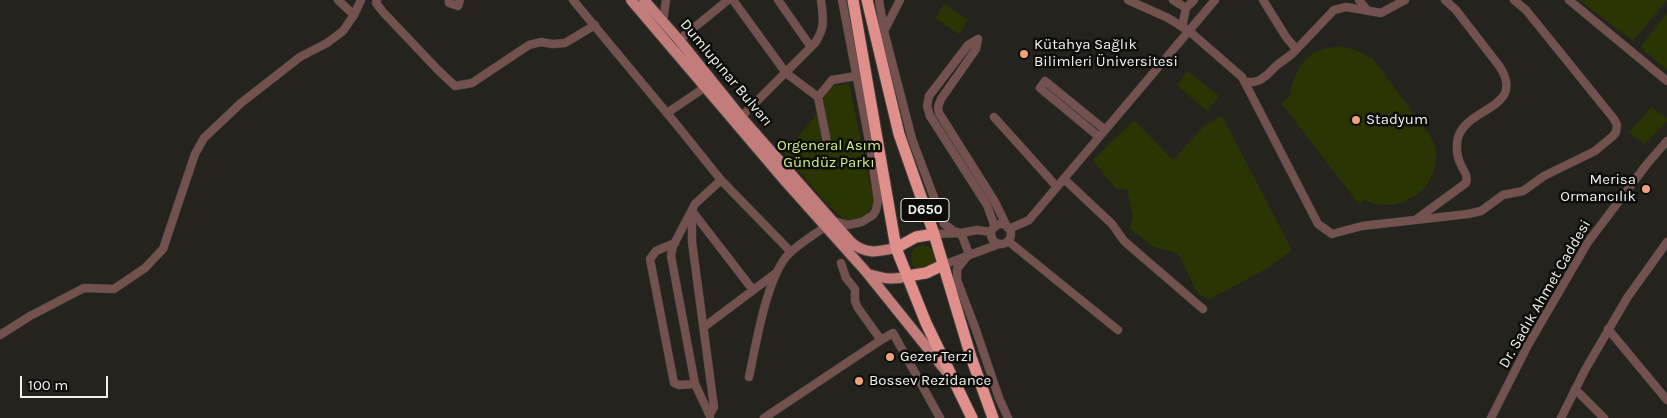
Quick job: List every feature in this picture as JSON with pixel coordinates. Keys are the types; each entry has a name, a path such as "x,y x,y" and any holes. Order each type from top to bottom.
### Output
{"highway":[{"name":"D650","path":"853,0 896,248 916,301 972,418"},
{"name":"D650","path":"867,0 899,134 938,234 943,265 971,357 993,418"},
{"path":"896,248 916,237 938,234"},
{"path":"907,276 926,273 943,265"}],"main road":[{"name":"Dumlupınar Bulvarı","path":"631,0 704,88 828,223 862,250 875,252 896,248"},
{"name":"Dumlupınar Bulvarı","path":"644,0 679,40 828,223 913,332 952,377"},
{"path":"868,274 884,279 896,280 907,276"}],"street":[{"path":"338,0 354,15"},
{"path":"0,335 30,316 84,288 114,289 145,268 163,249 195,154 204,138 241,103 300,57 328,43 343,31 361,0"},
{"path":"377,0 376,3 383,12 455,86 472,83 529,45 540,42 552,44 565,42 595,25"},
{"path":"449,0 449,3 458,6 460,0"},
{"path":"573,0 721,180 791,252"},
{"path":"663,21 666,0"},
{"path":"679,40 728,0"},
{"path":"732,0 786,73 818,98 827,142"},
{"path":"778,0 811,47"},
{"path":"741,117 815,43 822,32 821,0"},
{"path":"749,377 765,309 776,273 787,255 828,223 855,224 873,215 877,205 878,197 842,0"},
{"path":"879,0 884,31 912,139 944,224 954,232 961,233"},
{"path":"884,31 900,0"},
{"path":"1128,0 1168,18 1186,29 1242,77 1318,224 1332,234 1362,226 1481,211 1503,195 1523,190 1544,176 1595,151 1613,136 1617,125 1614,119 1526,10 1514,0"},
{"path":"1173,0 1186,8"},
{"path":"1186,29 1186,8 1194,0"},
{"path":"938,234 993,229 1000,225 1008,228 1029,220 1186,29 1215,0"},
{"path":"1263,0 1286,37 1296,49"},
{"path":"1359,0 1366,10"},
{"path":"1245,82 1260,80 1296,49 1334,10 1346,7 1381,13 1405,0"},
{"path":"1416,219 1466,183 1467,175 1461,165 1457,149 1459,134 1468,122 1494,107 1500,101 1506,85 1506,76 1500,67 1456,10 1445,0"},
{"path":"1569,0 1667,81"},
{"path":"999,244 993,241 993,229 986,205 926,106 933,90 968,45 978,39 976,49 941,99 938,107 939,113 995,202 1008,228 1010,235 1008,241"},
{"path":"818,98 832,80 856,76"},
{"path":"1098,136 1040,88 1045,81 1104,130"},
{"path":"667,113 704,88"},
{"path":"994,117 1057,187"},
{"name":"Dr. Sadık Ahmet Caddesi","path":"1492,418 1528,345 1588,242 1647,164 1667,141"},
{"path":"1064,179 1112,224 1124,241 1203,309"},
{"path":"710,416 695,384 671,256 675,243 695,204 721,180"},
{"path":"692,211 753,290"},
{"path":"692,211 692,242 714,407 710,416"},
{"path":"938,234 944,224"},
{"path":"961,233 969,254"},
{"path":"943,265 1008,241"},
{"path":"1008,241 1118,330"},
{"path":"1561,418 1608,329 1627,298 1667,242"},
{"path":"675,243 656,251 650,259 674,383 678,385 695,384"},
{"path":"969,254 958,269 957,280 999,398 1008,418"},
{"path":"841,263 846,278 856,289 855,301 858,308 881,340"},
{"path":"704,327 776,273"},
{"path":"1608,329 1667,400"},
{"path":"764,418 893,333 940,418"},
{"path":"1575,389 1604,418"}],"green space":[{"path":"1579,0 1667,0 1633,41"},
{"path":"944,4 968,20 959,34 935,18"},
{"path":"1667,13 1667,70 1640,47"},
{"name":"Stadyum","path":"1338,46 1356,50 1373,59 1432,139 1436,152 1436,163 1433,173 1422,190 1404,202 1394,205 1383,205 1364,200 1359,204 1281,103 1290,96 1298,69 1306,59 1320,50"},
{"path":"1188,71 1219,96 1207,111 1176,85"},
{"name":"Orgeneral Asım Gündüz Parkı","path":"849,83 874,202 866,215 856,220 846,221 827,204 784,153 814,118 830,87"},
{"path":"1651,107 1667,118 1667,121 1645,144 1629,133"},
{"path":"1222,116 1292,250 1268,268 1210,299 1198,294 1178,253 1154,247 1129,228 1133,217 1127,190 1116,189 1093,160 1134,120 1173,160 1205,125"},
{"path":"922,245 932,249 936,258 934,266 918,270 912,265 911,254 915,248"}],"place":[{"name":"Kütahya Sağlık Bilimleri Üniversitesi","path":"1024,54"},
{"name":"Stadyum","path":"1356,120"},
{"name":"Merisa Ormancılık","path":"1646,189"},
{"name":"Gezer Terzi","path":"890,357"},
{"name":"Bossev Rezidance","path":"859,381"}]}
